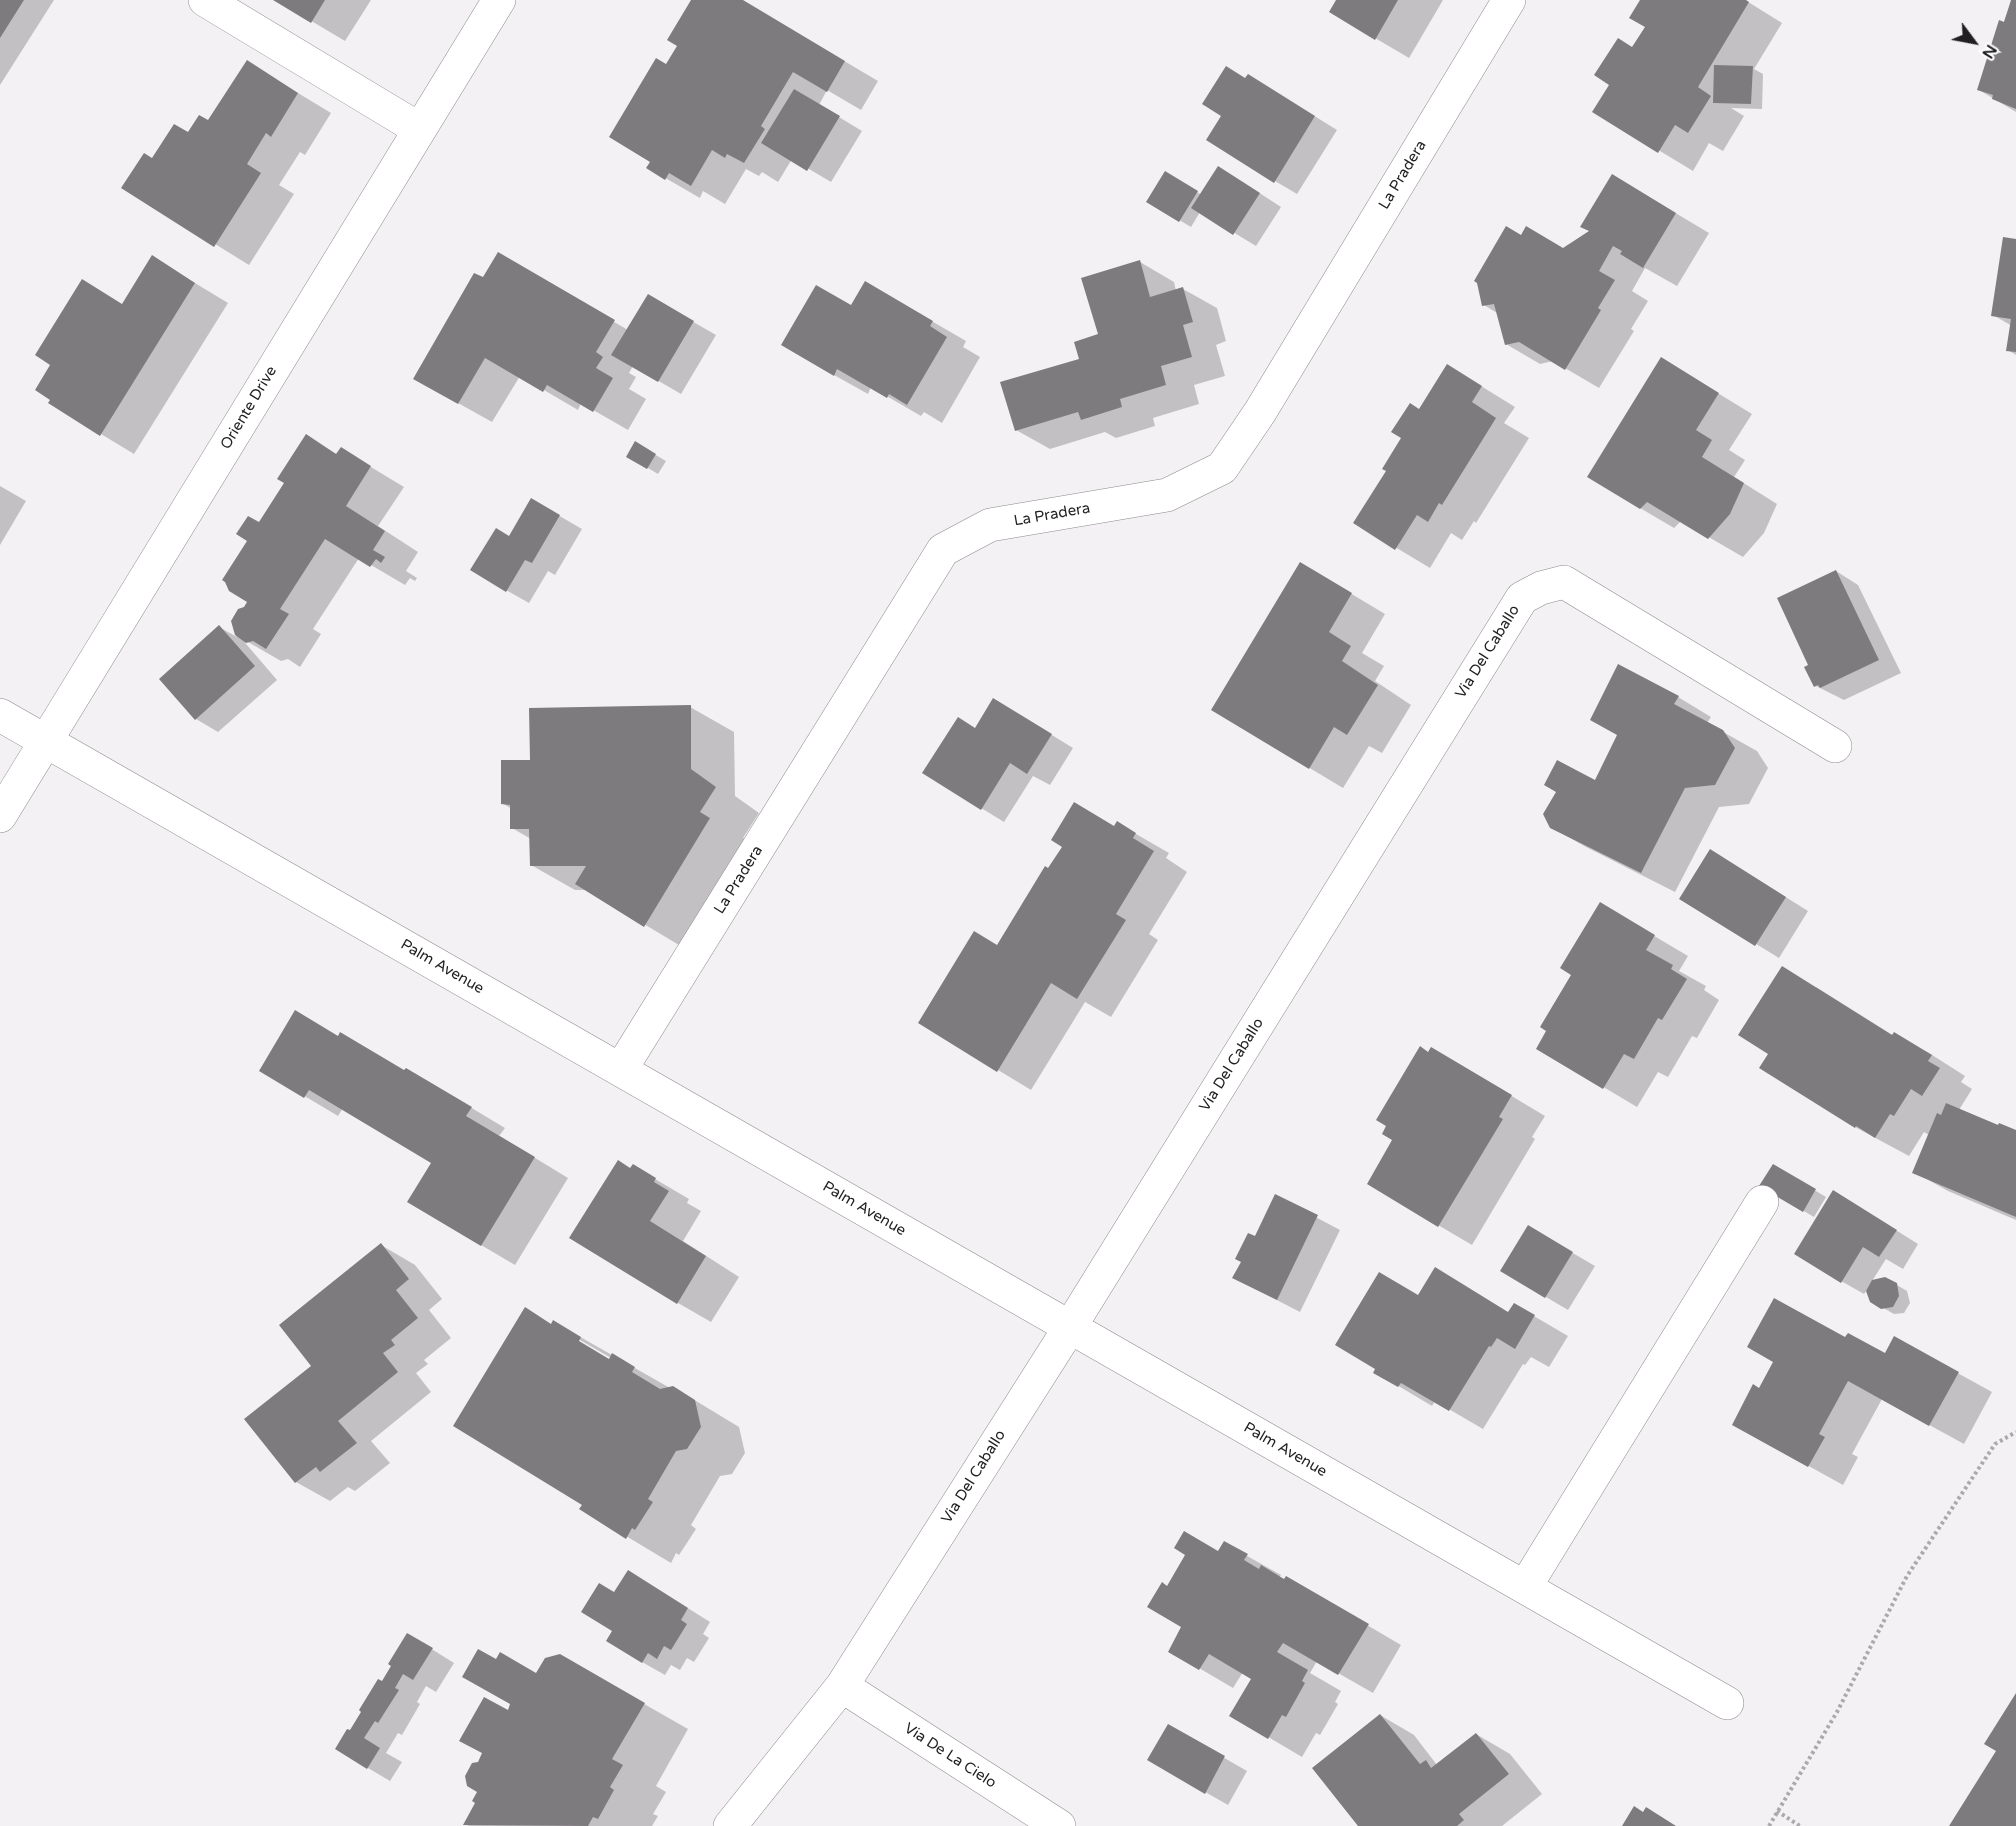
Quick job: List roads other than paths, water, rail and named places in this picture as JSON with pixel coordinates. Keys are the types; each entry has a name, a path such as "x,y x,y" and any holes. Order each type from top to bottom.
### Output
{"street":[{"path":"205,0 419,129"},
{"name":"Oriente Drive","path":"0,816 499,0"},
{"name":"La Pradera","path":"621,1069 943,550 990,525 1167,495 1222,468 1260,412 1509,0"},
{"name":"Via Del Caballo","path":"730,1826 842,1686 1070,1327 1522,598 1541,588 1564,582 1835,746"},
{"name":"Palm Avenue","path":"0,715 1727,1703"},
{"path":"1525,1587 1762,1202"},
{"name":"Via De La Cielo","path":"842,1686 1059,1826"}]}
